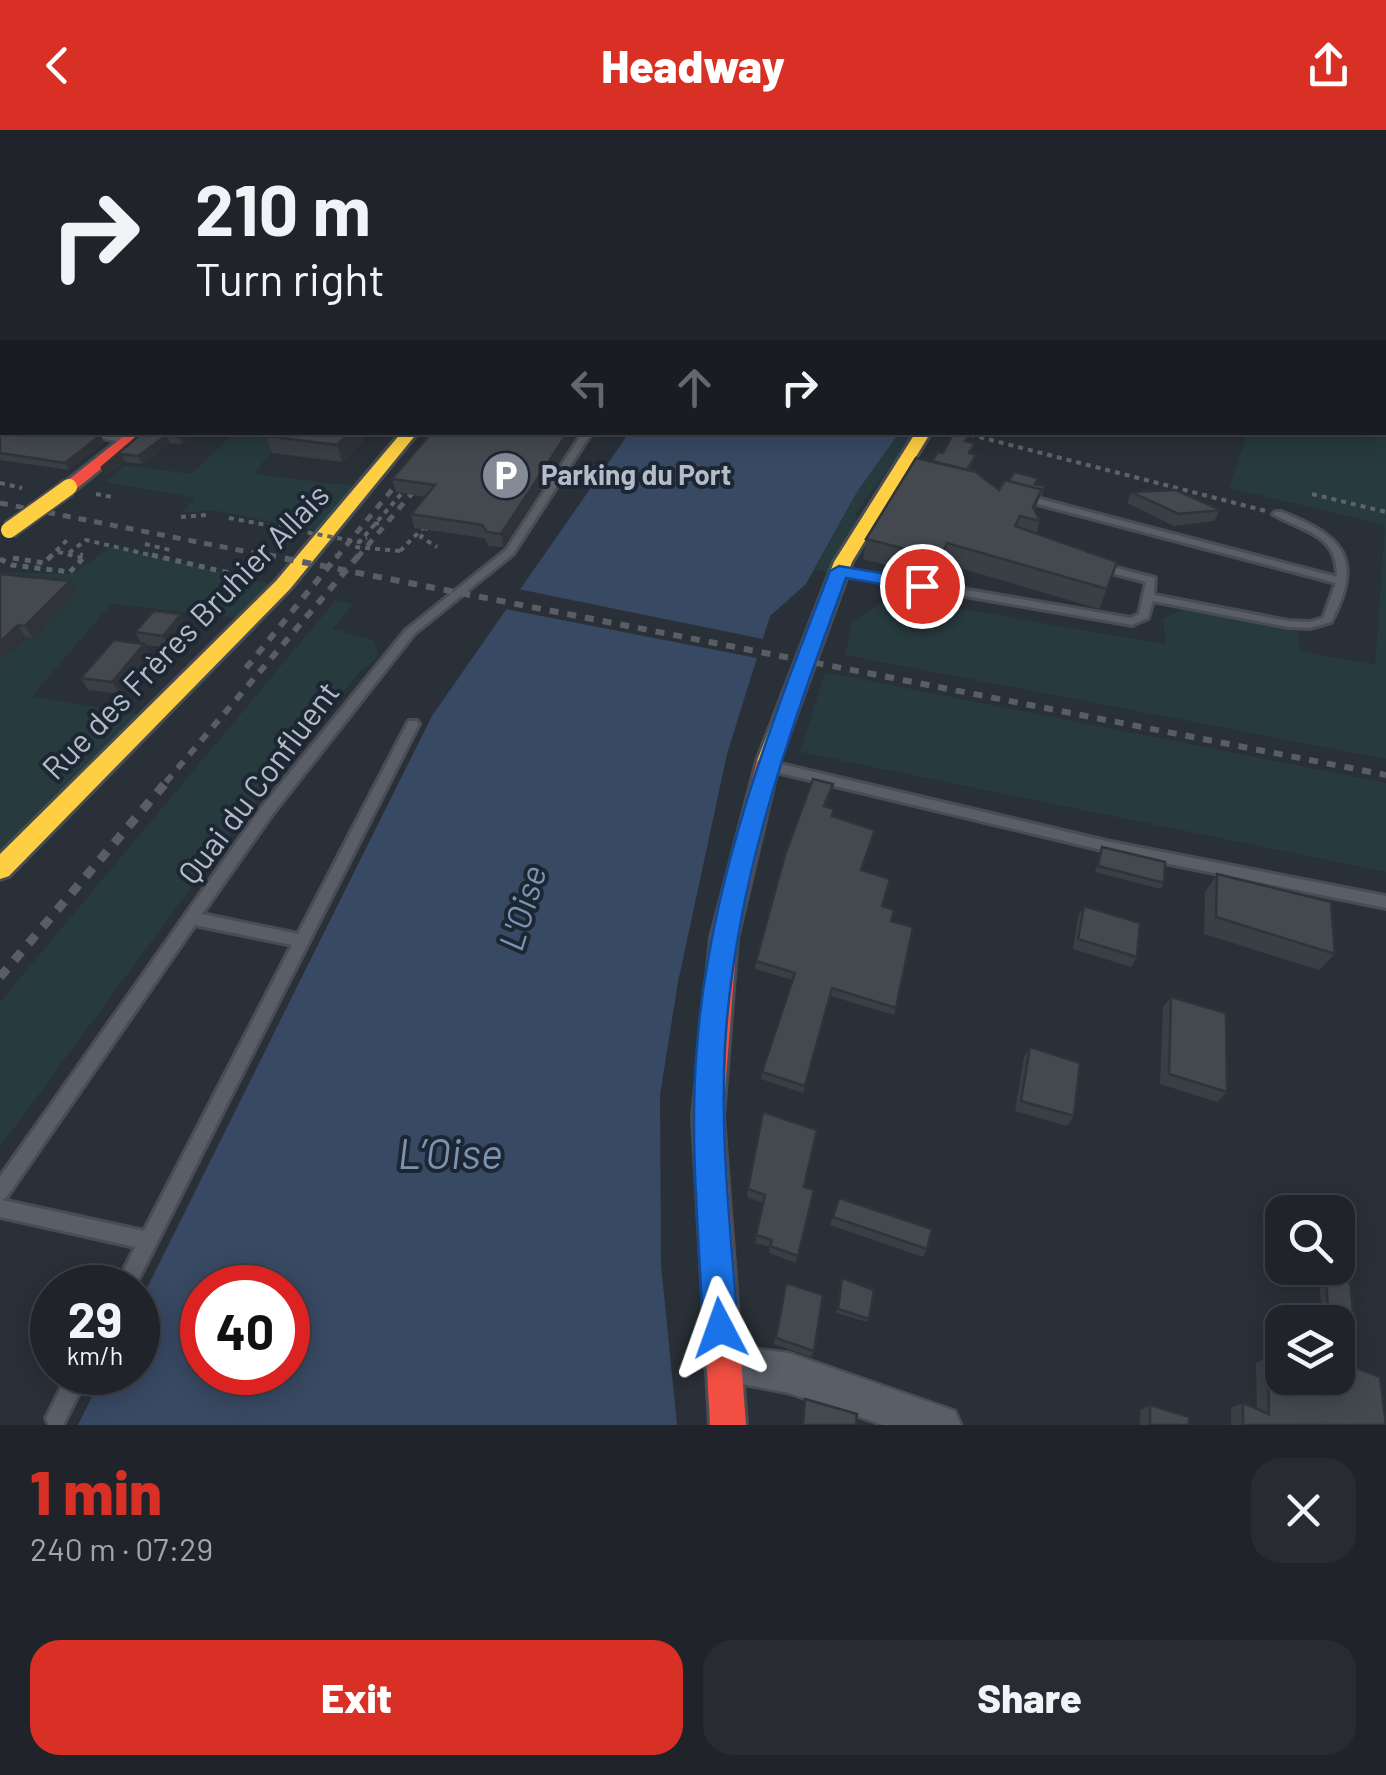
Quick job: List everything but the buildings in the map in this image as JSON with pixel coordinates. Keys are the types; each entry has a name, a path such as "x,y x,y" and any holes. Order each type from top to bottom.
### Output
{"street":[{"name":"Rue des Frères Bruhier Allais","path":"0,869 283,586 409,435"},
{"path":"728,1425 708,1118 711,1044 724,938 766,766 839,571 908,468 923,435"},
{"path":"5,532 134,436"},
{"path":"724,1364 789,1373 940,1425"}],"lane":[{"name":"Quai du Confluent","path":"0,1192 266,812 410,632 510,552 586,435"},
{"path":"1018,496 1344,582"},
{"path":"1149,597 1310,625 1326,620 1344,582 1346,572 1340,552 1330,540 1278,514"},
{"path":"839,571 1132,622 1144,616 1151,580 1084,562"},
{"path":"135,1265 413,724"},
{"path":"766,766 1106,846 1386,902"},
{"path":"191,918 301,941"},
{"path":"0,1208 147,1241"},
{"path":"56,1418 68,1395"}],"path":[{"path":"972,435 1278,514"},
{"path":"0,483 33,490"},
{"path":"403,492 355,547 400,551 426,525"},
{"path":"1312,494 1386,512"},
{"path":"181,516 206,515"},
{"path":"437,528 426,525 422,523 432,516 421,536 437,547"},
{"path":"230,518 359,542 367,538"},
{"path":"0,559 44,563 70,538"},
{"path":"68,553 86,540 283,586"},
{"path":"145,544 170,550"},
{"path":"0,559 12,566 70,572 85,556 58,552"}],"green space":[{"path":"232,435 284,435 254,474 362,487 335,534 212,510 182,513 195,498 105,482 125,465 191,474"},
{"path":"898,435 913,435 856,513 858,521 829,572 815,570 857,492"},
{"path":"1246,435 1386,435 1386,759 845,655 852,622 887,599 901,599 1166,644 1163,619 1184,608 1298,631 1300,651 1375,665 1385,525 1229,488"},
{"path":"112,546 275,585 240,618 111,604 32,696 139,714 0,851 0,661 76,593 0,585 0,572 73,574"},
{"path":"336,600 353,604 333,629 374,640 379,656 356,676 229,836 0,1147 0,1002"},
{"path":"825,672 1386,783 1386,872 800,752"}],"water":[{"name":"L’Oise","path":"628,435 898,435 857,492 806,584 770,616 727,754 678,982 660,1095 661,1265 677,1425 78,1425 93,1395 160,1395 158,1265 432,716"}],"pier":[{"path":"513,588 768,640 762,659 500,608"}],"railway":[{"path":"336,558 437,435"},
{"path":"357,558 461,435"},
{"path":"0,503 279,558"},
{"path":"267,555 328,567"},
{"path":"328,567 338,555"},
{"path":"346,570 359,555"},
{"path":"246,668 328,567"},
{"path":"328,567 346,570"},
{"path":"166,782 346,570"},
{"path":"346,570 1386,775"},
{"path":"0,977 168,780"}],"traffic: slow":[{"path":"0,869 283,585 408,435"},
{"path":"768,761 843,562 922,435"},
{"path":"9,530 69,487"}],"traffic: jam":[{"path":"69,487 135,435"},
{"path":"728,1425 708,1117 724,938 768,761"}],"place":[{"name":"Parking du Port","path":"506,475"}],"route":[{"path":"720,1328 708,1118 711,1044 724,938 750,824 766,766 839,571 922,586"}],"water label":[{"name":"L'Oise","path":"523,908"}]}
